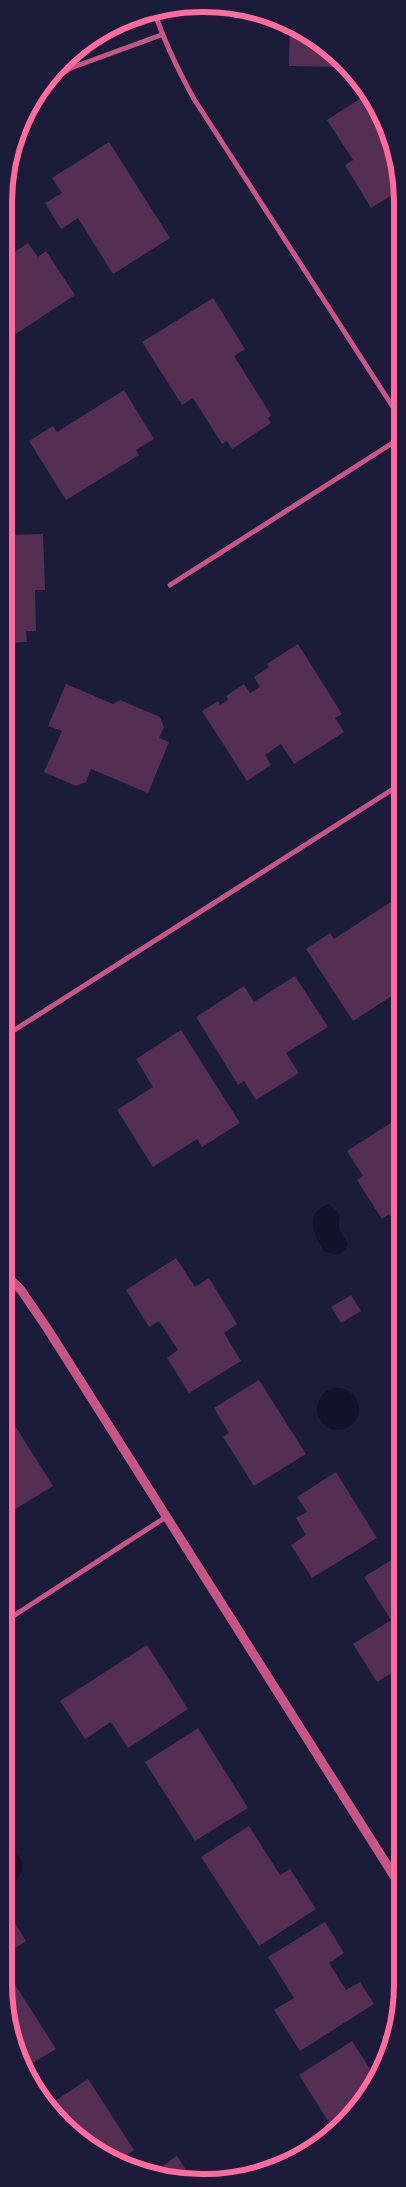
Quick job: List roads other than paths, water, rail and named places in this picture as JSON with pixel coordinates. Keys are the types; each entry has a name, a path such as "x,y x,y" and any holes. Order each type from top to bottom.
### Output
{"street":[{"path":"157,18 175,66 194,99 394,410"},
{"path":"65,71 162,35"},
{"path":"170,585 394,442"},
{"path":"12,1032 394,788"},
{"path":"12,1281 21,1290 47,1328 394,1876"},
{"path":"12,1617 166,1517"}]}
